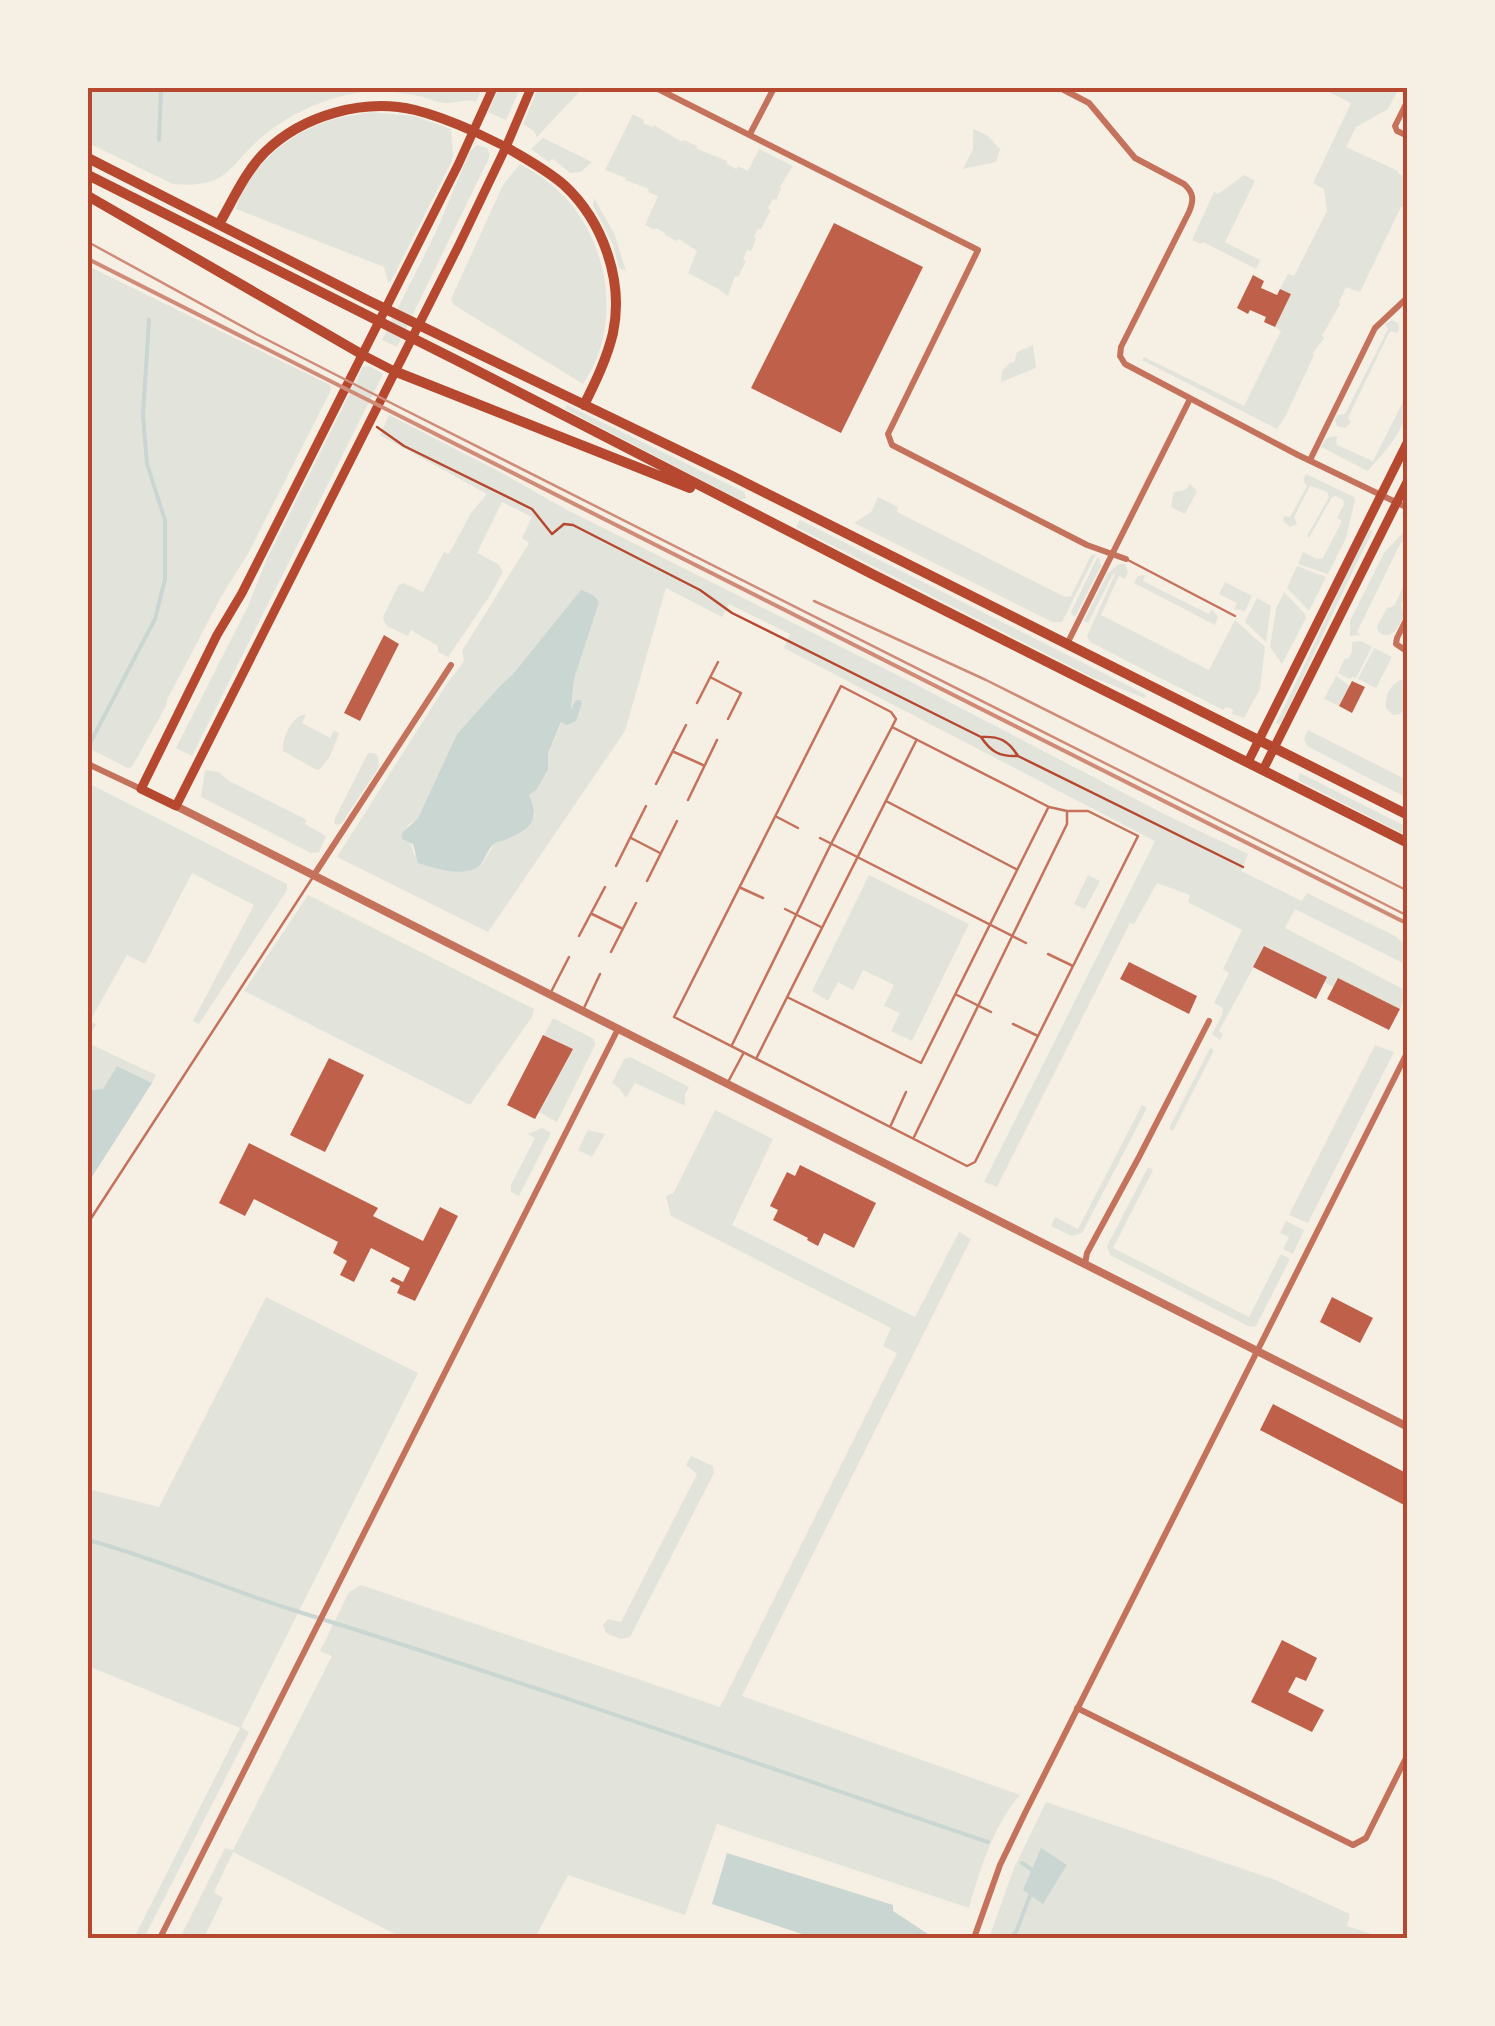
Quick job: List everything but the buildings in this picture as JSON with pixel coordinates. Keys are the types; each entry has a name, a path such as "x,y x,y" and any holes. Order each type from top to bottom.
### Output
{"main road":[{"path":"493,88 363,355 141,789 176,806 532,88"},
{"path":"219,224 263,154 293,131 329,114 355,108 414,110 474,131 565,186 597,228 607,252 614,286 614,323 606,359 584,405"},
{"path":"88,158 1408,815"},
{"path":"88,175 1408,843"},
{"path":"88,196 394,371 747,510"},
{"path":"1248,762 1408,441"},
{"path":"1263,770 1408,480"},
{"path":"1290,784 1302,762"}],"street":[{"path":"656,88 978,250 888,434 892,446 1126,560"},
{"path":"750,134 774,88"},
{"path":"1060,88 1089,103 1135,158 1190,190 1193,203 1120,354 1122,360 1130,368 1408,508"},
{"path":"1408,100 1395,126 1408,136"},
{"path":"1310,460 1375,328 1408,298"},
{"path":"1067,645 1190,399"},
{"path":"1408,616 1396,644 1408,652"},
{"path":"314,875 452,664"},
{"path":"90,766 141,789"},
{"path":"176,806 1408,1428"},
{"path":"1085,1264 1087,1253 1209,1021"},
{"path":"160,1938 618,1029"},
{"path":"974,1938 1000,1865 1408,1051"},
{"path":"1077,1708 1353,1845 1366,1838 1408,1754"}],"lane":[{"path":"1126,560 1235,616"},
{"path":"698,703 718,662"},
{"path":"710,678 741,693 728,719"},
{"path":"731,1046 896,719 891,712 841,686 674,1017 756,1059 890,1126 967,1166 975,1162 1039,1036 1138,836 1088,811 1049,807 892,727"},
{"path":"656,784 686,725"},
{"path":"756,1059 917,739"},
{"path":"688,800 718,740"},
{"path":"673,751 704,766"},
{"path":"886,801 1018,870"},
{"path":"616,866 646,806"},
{"path":"787,997 921,1063 1049,807"},
{"path":"913,1138 1068,824 1066,811"},
{"path":"775,816 798,828"},
{"path":"647,881 677,821"},
{"path":"630,838 661,854"},
{"path":"820,838 1026,942"},
{"path":"88,1223 314,875"},
{"path":"580,936 606,887"},
{"path":"740,887 762,898"},
{"path":"611,952 636,902"},
{"path":"785,909 822,928"},
{"path":"592,914 623,928"},
{"path":"1048,954 1074,966"},
{"path":"550,994 569,958"},
{"path":"582,1011 600,974"},
{"path":"955,994 991,1012"},
{"path":"1012,1024 1039,1036"},
{"path":"728,1084 744,1052"},
{"path":"890,1126 906,1092"}],"path":[{"path":"372,416 378,430 404,446 532,509 552,534 564,524 573,525 700,590 732,613 981,737 989,749 1004,757 1018,756 1243,866"},
{"path":"981,737 997,736 1011,744 1018,756"}],"shaded area":[{"path":"88,88 482,88 476,102 442,103 404,93 375,91 324,102 272,129 217,179 191,185 173,184 88,143"},
{"path":"499,88 520,88 506,120 488,112"},
{"path":"538,88 583,88 537,137 523,124"},
{"path":"1321,88 1399,88 1388,109 1356,127 1346,147 1407,178 1407,199 1360,292 1346,287 1277,429 1142,360 1144,357 1244,406 1281,331 1275,327 1291,294 1280,289 1288,274 1294,276 1327,211 1324,189 1313,183 1351,103"},
{"path":"370,112 414,116 451,129 452,161 390,283 384,267 236,209 250,179 286,142 331,120"},
{"path":"633,114 643,123 697,146 736,169 738,166 748,171 759,149 793,166 768,208 771,210 754,237 751,251 747,250 743,259 746,261 728,296 688,273 697,251 645,225 658,196 605,170"},
{"path":"973,129 987,135 1000,149 996,162 963,169 973,149"},
{"path":"543,138 592,162 581,172 570,173 553,159 549,162 531,149"},
{"path":"477,145 487,148 490,155 397,347 382,340 435,234 470,151"},
{"path":"520,164 549,183 574,208 587,228 603,272 606,319 602,342 583,384 454,305 451,299 503,185"},
{"path":"1244,175 1255,181 1225,242 1260,260 1256,269 1192,240 1214,192 1218,194"},
{"path":"594,198 614,233 626,271 619,268 613,245 593,205"},
{"path":"88,266 330,385 331,390 249,552 221,597 132,767 128,768 88,748"},
{"path":"1392,320 1399,329 1389,333 1348,418 1351,422 1345,428 1337,426 1335,420 1345,414 1388,329 1385,324"},
{"path":"1033,345 1036,368 1001,382 1002,371 1014,363 1017,352"},
{"path":"363,367 383,374 192,756 176,748"},
{"path":"1407,394 1401,427 1368,471 1321,447 1326,438 1335,436 1337,445 1373,461"},
{"path":"567,405 744,492 746,498 740,500 565,409"},
{"path":"389,415 567,510 1248,854 1241,871 1302,901 1307,893 1395,936 1407,946 1407,965 1295,909 1285,928 1407,991 1400,1009 1338,978 1333,987 1324,982 1326,977 1265,946 1219,1031 1223,1034 1220,1040 1212,1034 1223,1008 1214,1003 1229,973 1223,969 1242,930 1188,902 1190,895 1157,883 1134,924 1130,923 997,1187 984,1182 1155,841 784,648 790,634 729,604 722,617 666,588 625,731 488,932 337,857 464,661 462,651 529,543 522,538 532,517 502,502 477,553 498,564 503,572 448,657 411,630 408,636 387,626 384,615 398,586 403,583 423,592 444,552 449,554 471,513 487,494 380,435","holes":["581,591 599,604 574,679 571,714 562,721 548,755 545,776 529,795 535,815 529,825 495,843 482,864 414,855 407,826 418,818 457,734 513,674"]},
{"path":"1306,474 1355,500 1346,538 1328,574 1298,564 1303,552 1323,558 1342,521 1337,518 1343,500 1332,497 1309,538 1329,497 1327,492 1310,486 1294,517 1297,524 1290,527 1283,521 1284,516 1290,517 1307,486 1303,480"},
{"path":"1190,484 1197,491 1185,514 1171,507 1174,492 1185,490"},
{"path":"878,497 898,507 897,512 1065,597 1071,596 1091,555 1096,554 1062,622 1052,622 854,523 871,512"},
{"path":"800,520 1146,697 1092,677 796,527"},
{"path":"1407,528 1407,544 1401,542 1357,632 1361,635 1350,636 1350,621 1384,553"},
{"path":"1369,529 1373,531 1280,725 1276,723"},
{"path":"1099,557 1101,566 1074,617 1071,612"},
{"path":"1125,564 1128,572 1125,579 1119,576 1101,615 1209,670 1235,620 1265,647 1260,689 1244,718 1090,642 1087,636 1115,574 1088,623 1084,621 1108,573"},
{"path":"1297,566 1326,577 1309,611 1287,588"},
{"path":"1145,575 1143,581 1209,614 1212,609 1218,617 1215,625 1134,583 1138,576"},
{"path":"1407,579 1401,605 1404,615 1394,632 1383,634 1377,626 1387,608 1394,606"},
{"path":"1225,582 1252,596 1245,611 1234,609 1237,603 1219,594"},
{"path":"581,590 599,603 574,679 571,709 576,700 582,703 576,721 567,725 561,722 548,754 548,770 529,795 534,810 532,822 494,844 474,869 453,871 418,863 413,844 402,839 402,833 418,818 457,734 513,674"},
{"path":"1284,592 1306,618 1282,664 1270,647 1276,609"},
{"path":"1257,598 1271,606 1266,642 1245,622"},
{"path":"1361,641 1372,647 1356,678 1350,679 1338,673 1352,652 1352,642"},
{"path":"1374,648 1392,657 1376,688 1358,679"},
{"path":"1336,676 1350,686 1339,706 1324,699"},
{"path":"1400,680 1407,681 1407,706 1393,715 1386,708 1386,699 1390,688"},
{"path":"306,715 302,723 330,738 334,730 339,734 329,758 317,770 283,751 288,730"},
{"path":"1308,730 1407,780 1407,798 1307,746 1304,739"},
{"path":"368,753 378,756 379,767 337,825 335,818"},
{"path":"205,770 219,772 229,781 307,820 305,824 326,836 319,852 311,853 201,797"},
{"path":"1300,773 1407,827 1407,836 1298,780"},
{"path":"88,783 287,884 287,890 199,1024 193,1021 254,905 192,873 145,964 127,955 90,1021 96,1024 88,1040"},
{"path":"869,875 969,924 912,1041 891,1031 900,1013 884,1006 894,985 863,970 853,990 838,982 828,1001 812,991"},
{"path":"1088,875 1100,881 1085,909 1074,904"},
{"path":"308,895 534,1009 470,1105 244,991"},
{"path":"553,1018 594,1039 595,1045 557,1122 539,1112 572,1049 544,1035"},
{"path":"88,1043 156,1075 152,1083 117,1066 103,1089 88,1090"},
{"path":"1375,1045 1394,1052 1308,1223 1289,1215"},
{"path":"1210,1048 1214,1050 1173,1131 1169,1128"},
{"path":"630,1057 689,1087 685,1106 635,1083 626,1098 612,1083 624,1059"},
{"path":"117,1066 152,1083 88,1183 88,1090 103,1089"},
{"path":"1142,1105 1147,1108 1082,1233 1072,1236 1051,1226 1055,1217 1078,1229"},
{"path":"715,1110 773,1139 732,1225 915,1317 959,1232 971,1239 742,1696 1020,1795 995,1834 969,1908 717,1824 685,1915 568,1875 535,1938 403,1938 233,1852 214,1892 223,1898 204,1938 180,1938 225,1848 233,1850 332,1656 320,1651 349,1592 361,1585 720,1707 897,1353 883,1346 891,1328 671,1216 666,1197 673,1194"},
{"path":"542,1128 551,1133 519,1196 511,1192 511,1185 535,1138 528,1134"},
{"path":"588,1130 605,1134 592,1157 578,1150"},
{"path":"1148,1167 1153,1170 1113,1248 1249,1317 1281,1254 1290,1259 1256,1326 1250,1327 1110,1255 1107,1246"},
{"path":"1286,1221 1304,1230 1293,1254 1283,1249 1289,1237 1280,1233"},
{"path":"266,1297 418,1373 241,1727 249,1732 144,1938 134,1938 240,1728 88,1666 88,1489 159,1507"},
{"path":"691,1456 713,1466 714,1473 630,1637 621,1639 606,1633 603,1625 608,1619 621,1622 697,1474 686,1465"},
{"path":"1046,1802 1273,1879 1350,1914 1347,1926 1384,1938 989,1938 1014,1868"},
{"path":"1041,1848 1067,1865 1043,1904 1023,1890"},
{"path":"727,1853 893,1905 893,1911 931,1936 814,1938 712,1904"}],"waterway":[{"path":"159,140 161,88"},
{"path":"88,747 155,619 165,579 165,520 147,464 143,415 149,320"},
{"path":"88,1540 988,1842"},
{"path":"1022,1863 1035,1872"},
{"path":"1010,1938 1031,1893"}],"tram line":[{"path":"88,242 397,406 1408,916"},
{"path":"814,601 986,680 1408,891"}],"railway":[{"path":"88,259 1408,924"}]}
